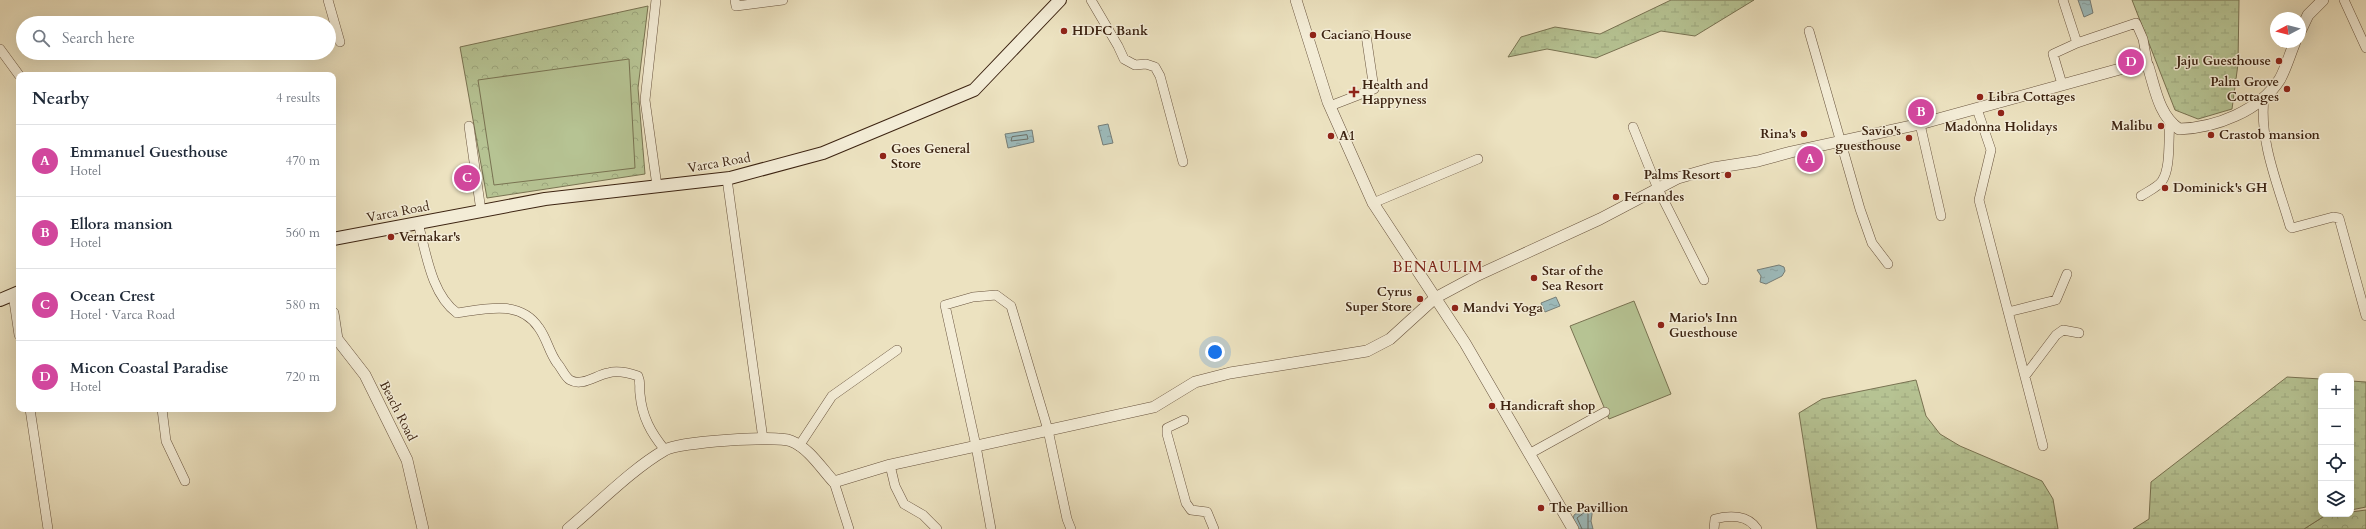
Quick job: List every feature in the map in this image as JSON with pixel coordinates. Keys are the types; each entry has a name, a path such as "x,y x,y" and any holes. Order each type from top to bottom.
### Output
{"main road":[{"name":"Varca Road","path":"336,238 545,199 726,179 823,153 974,90 1056,2"},
{"path":"0,300 16,293"}],"street":[{"path":"328,0 333,16"},
{"path":"656,0 645,100 657,186"},
{"path":"735,0 736,6 783,0"},
{"path":"1091,0 1124,59 1135,65 1146,64 1155,67 1160,76 1183,162"},
{"path":"1296,0 1330,106 1373,203 1465,343 1573,529"},
{"path":"2063,0 2077,43"},
{"path":"2306,19 2308,15 2323,0"},
{"path":"2344,0 2366,48"},
{"path":"2062,84 2053,54 2077,43 2136,23 2143,39 2148,66 2162,110 2170,123 2179,129 2208,125 2241,113 2264,98 2280,79 2293,48"},
{"path":"336,28 340,42"},
{"path":"1809,31 1860,209 1872,243 1888,264"},
{"path":"1330,106 1374,89 1366,35"},
{"path":"0,49 17,72"},
{"path":"834,482 890,465 1154,407 1195,382 1230,373 1367,351 1390,338 1436,298 1478,275 1600,219 1678,178 1713,168 1758,161 1840,141 1920,124 2138,64 2148,66"},
{"path":"2264,98 2262,116 2264,136 2290,226 2292,228 2333,217 2339,218 2366,316"},
{"path":"1977,108 1991,150 1979,200 2043,446"},
{"path":"2141,196 2161,182 2168,166 2167,144 2170,123"},
{"path":"1920,124 1941,216"},
{"path":"470,126 482,211"},
{"path":"1633,127 1658,189 1704,280"},
{"path":"1373,203 1478,159"},
{"path":"726,179 763,439"},
{"path":"418,223 432,273 448,306 457,313 502,307 515,310 530,319 539,327 550,354 569,380 578,382 592,380 608,373 628,372 638,376 643,413 651,434 665,450"},
{"path":"2008,312 2056,300 2068,274"},
{"path":"991,529 976,446 945,305 973,297 996,295 1011,306 1047,430 1071,529"},
{"path":"2025,376 2056,335 2063,330 2079,333"},
{"name":"Beach Road","path":"336,332 337,339 365,375 407,460 423,529"},
{"path":"799,446 832,396 897,350"},
{"path":"30,412 48,529"},
{"path":"162,412 166,441 185,481"},
{"path":"1529,454 1605,412"},
{"path":"1184,420 1168,428 1167,434 1186,503 1191,510 1207,512 1214,529"},
{"path":"568,529 665,450 681,444 763,439 789,440 805,449 834,482 849,529"},
{"path":"890,465 894,486 904,504 923,515 937,529"},
{"path":"1714,529 1715,519 1726,516 1739,517 1753,522 1757,529"}],"green space":[{"path":"1671,0 1754,0 1695,36 1661,31 1596,58 1547,49 1508,57 1521,37 1555,27 1600,34"},
{"path":"2132,0 2239,0 2238,64 2232,109 2198,119 2175,110"},
{"path":"648,6 638,88 645,174 487,198 460,47"},
{"path":"629,59 635,168 494,185 478,80"},
{"path":"1634,301 1671,394 1609,419 1570,326"},
{"path":"2287,377 2318,379 2318,517 2323,517 2304,529 2133,529 2149,519 2151,482"},
{"path":"1916,380 1926,416 1940,434 1960,446 2042,481 2053,499 2058,529 1817,529 1799,413 1822,399"},
{"path":"2354,381 2366,382 2366,507 2354,509"},
{"path":"2366,510 2366,529 2304,529 2323,517 2354,517 2354,512"}],"water":[{"path":"2078,0 2090,0 2093,13 2084,17"},
{"path":"1108,124 1113,143 1103,145 1098,126"},
{"path":"1032,130 1034,142 1008,148 1005,134"},
{"path":"1779,265 1784,267 1785,271 1782,276 1766,284 1760,282 1761,276 1757,270"},
{"path":"1556,297 1560,306 1545,312 1541,303"},
{"path":"1588,505 1593,508 1591,521 1593,529 1579,529 1573,521 1574,515"}],"place":[{"name":"HDFC Bank","path":"1064,31"},
{"name":"Caciano House","path":"1313,35"},
{"name":"Jaju Guesthouse","path":"2279,61"},
{"name":"Micon Coastal Paradise","path":"2131,62"},
{"name":"Palm Grove Cottages","path":"2287,89"},
{"name":"Health and Happyness","path":"1354,92"},
{"name":"Libra Cottages","path":"1980,97"},
{"name":"Ellora mansion","path":"1921,112"},
{"name":"Madonna Holidays","path":"2001,113"},
{"name":"Malibu","path":"2161,126"},
{"name":"Rina's","path":"1804,134"},
{"name":"Crastob mansion","path":"2211,135"},
{"name":"A1","path":"1331,136"},
{"name":"Savio's guesthouse","path":"1909,138"},
{"name":"Goes General Store","path":"883,156"},
{"name":"Emmanuel Guesthouse","path":"1810,159"},
{"name":"Palms Resort","path":"1728,175"},
{"name":"Ocean Crest","path":"467,178"},
{"name":"Dominick's GH","path":"2165,188"},
{"name":"Fernandes","path":"1616,197"},
{"name":"Vernakar's","path":"391,237"},
{"name":"Star of the Sea Resort","path":"1534,278"},
{"name":"Cyrus Super Store","path":"1420,299"},
{"name":"Mandvi Yoga","path":"1455,308"},
{"name":"Mario's Inn Guesthouse","path":"1661,325"},
{"name":"Handicraft shop","path":"1492,406"},
{"name":"The Pavillion","path":"1541,508"}],"district":[{"name":"BENAULIM","path":"1438,267"}]}
